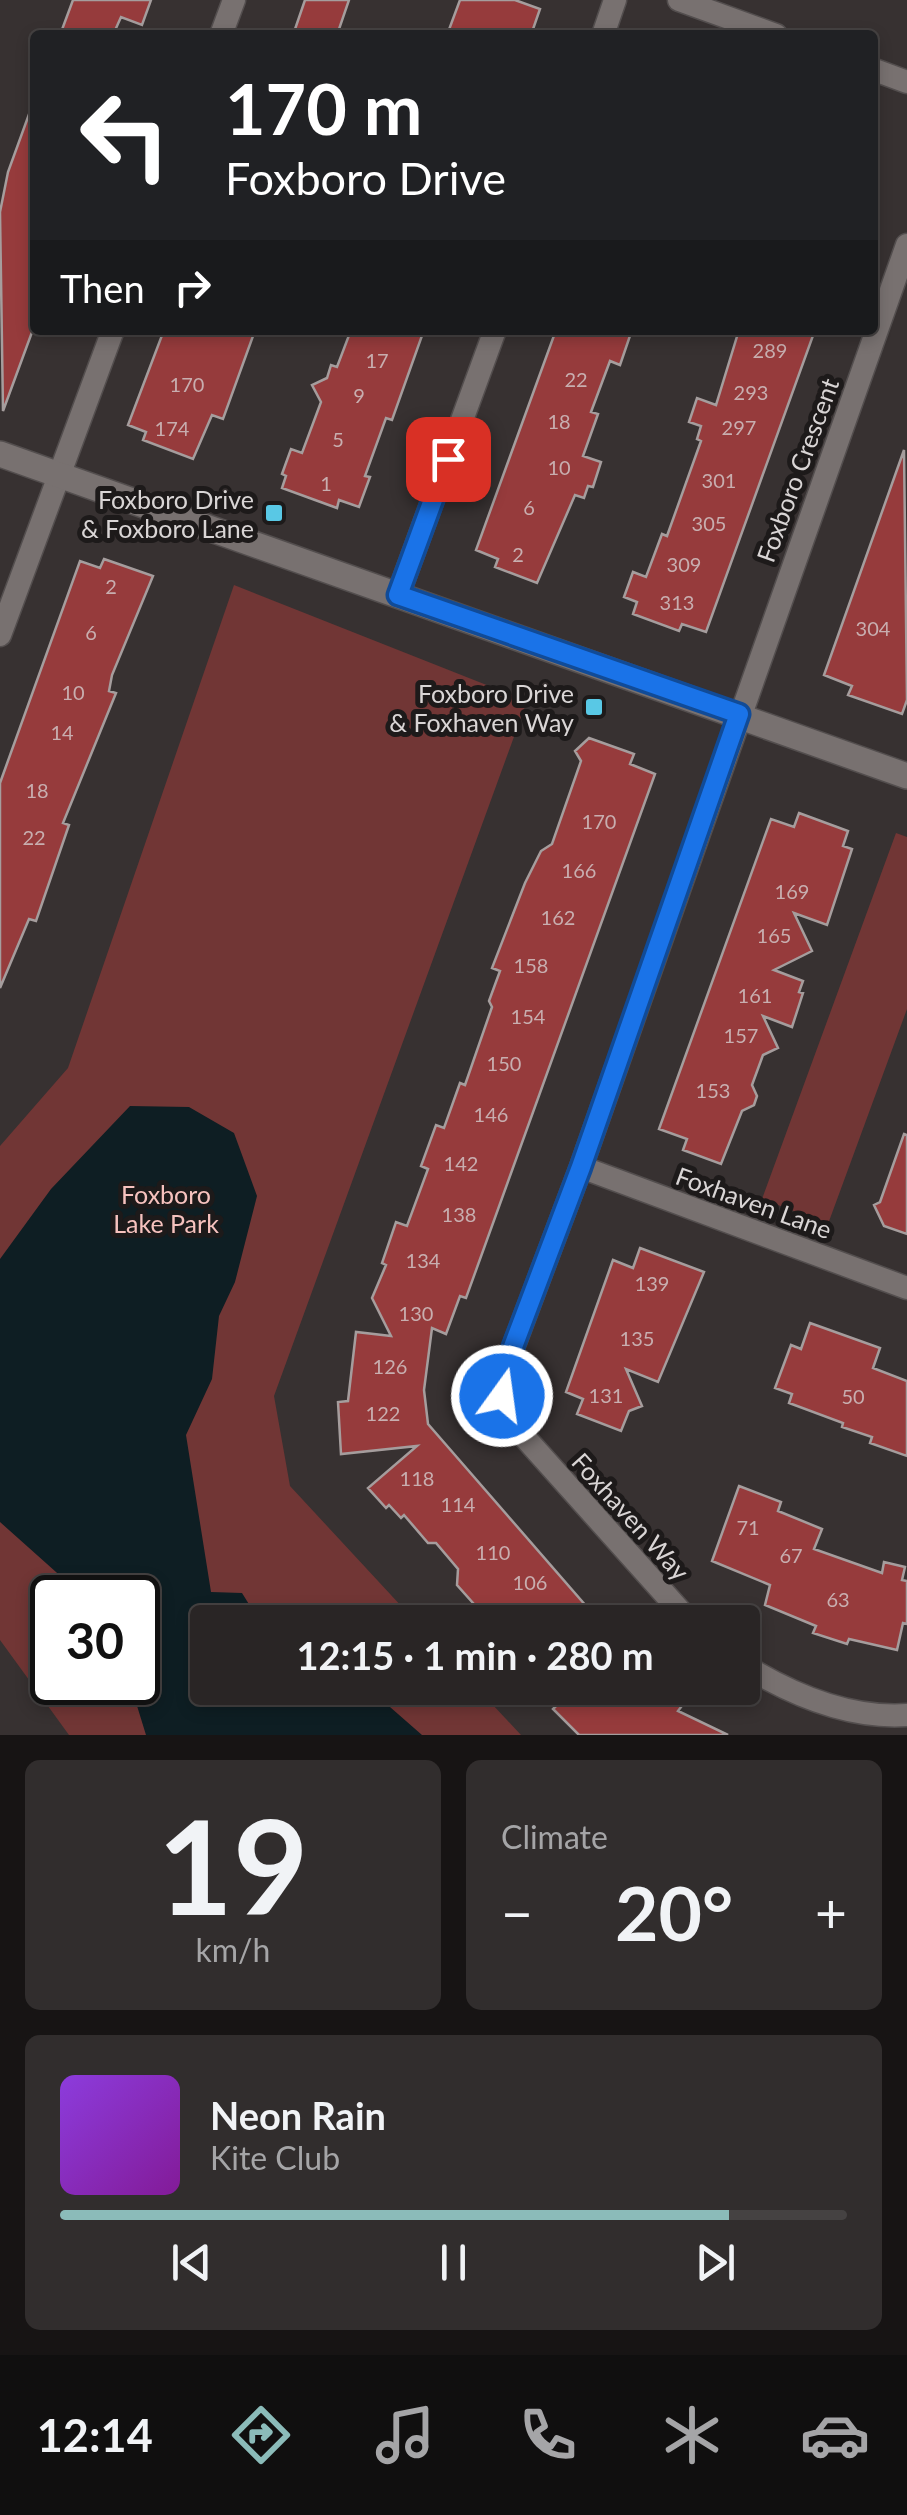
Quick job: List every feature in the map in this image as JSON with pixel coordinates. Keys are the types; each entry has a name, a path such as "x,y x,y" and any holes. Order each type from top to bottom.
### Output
{"street":[{"path":"223,30 234,0"},
{"path":"604,30 615,0"},
{"path":"678,0 762,30"},
{"path":"878,71 907,82"},
{"name":"Foxboro Crescent","path":"878,326 907,245"},
{"path":"0,635 111,335"},
{"path":"398,595 493,335"},
{"name":"Foxboro Crescent","path":"739,714 875,335"},
{"path":"0,454 907,776"},
{"name":"Foxhaven Way","path":"675,1605 519,1431 502,1396 508,1360 581,1167 739,714"},
{"name":"Foxhaven Lane","path":"581,1167 907,1288"},
{"path":"760,1675 790,1693 878,1717 907,1715"}],"green space":[{"name":"Foxboro Lake Park","path":"234,585 527,701 274,1396 290,1486 400,1605 190,1605 190,1705 493,1705 521,1735 69,1735 47,1705 160,1705 160,1575 30,1575 30,1681 0,1640 0,1146 68,1068"},
{"path":"896,833 907,837 907,1009 828,1224 762,1199"}],"shaded area":[{"path":"130,1106 189,1107 234,1133 257,1196 235,1282 219,1316 212,1379 186,1435 211,1592 242,1593 249,1605 190,1605 190,1705 388,1705 422,1735 146,1735 137,1705 160,1705 160,1575 59,1575 0,1522 0,1259 51,1189"}],"building":[{"path":"73,0 151,0 142,25 121,17 115,30 62,30"},
{"path":"305,0 349,0 339,30 295,30"},
{"path":"460,0 515,0 540,9 533,30 449,30"},
{"path":"30,112 31,335 3,411 0,212 8,172"},
{"path":"162,335 253,336 223,419 212,415 193,459 143,440 146,432 128,425"},
{"path":"349,335 422,335 392,420 386,418 365,476 370,477 359,507 339,500 337,508 282,488 286,476 282,474 291,449 302,453 321,402 312,385 327,378 331,365 337,367"},
{"path":"554,335 630,335 620,365 610,361 591,412 598,414 583,456 601,462 593,487 588,486 584,498 575,495 537,583 495,567 498,559 476,550"},
{"path":"737,335 813,335 706,632 682,624 679,631 633,614 637,602 624,597 633,572 646,577 662,534 667,536 701,441 697,439 701,426 689,422 697,398 716,405"},
{"path":"904,450 907,700 902,714 848,695 852,686 824,675"},
{"path":"104,559 153,576 112,675 109,691 116,693 63,823 69,825 36,921 29,919 0,988 0,783 80,561 100,568"},
{"path":"589,738 634,754 630,764 655,774 466,1298 460,1296 446,1334 432,1328 424,1390 428,1424 585,1605 475,1605 457,1585 458,1569 436,1543 428,1543 404,1515 401,1518 389,1505 386,1508 368,1488 417,1446 341,1454 338,1402 348,1401 356,1332 391,1336 372,1298 386,1265 382,1263 396,1222 407,1226 428,1169 421,1166 436,1125 444,1128 460,1083 465,1085 492,1007 489,1001 500,971 492,968 525,883 541,851 552,844 581,761 575,751"},
{"path":"799,813 848,831 843,846 852,849 827,925 794,913 812,951 774,970 803,981 799,992 803,993 792,1027 763,1016 778,1048 763,1055 752,1085 757,1096 754,1105 742,1111 721,1164 683,1150 687,1139 659,1129 771,819 794,827"},
{"path":"904,1134 907,1234 884,1226 874,1205 880,1202"},
{"path":"640,1248 704,1272 658,1382 626,1369 642,1406 629,1411 621,1431 577,1414 583,1399 566,1392 613,1260 633,1268"},
{"path":"810,1323 880,1348 873,1368 907,1381 907,1456 870,1443 872,1437 842,1427 843,1423 789,1403 792,1394 775,1388 791,1345 801,1349"},
{"path":"739,1486 781,1502 778,1511 822,1529 814,1549 882,1573 884,1562 905,1567 902,1580 907,1581 907,1624 903,1623 897,1650 849,1639 847,1644 813,1633 816,1626 765,1605 770,1585 712,1561"},
{"path":"557,1705 682,1705 678,1711 728,1735 579,1735 553,1709"}],"place":[{"name":"Foxboro Drive & Foxboro Lane","path":"274,513"},
{"name":"Foxboro Drive & Foxhaven Way","path":"594,707"}],"route":[{"path":"448,459 398,595 739,714 581,1167 508,1360 502,1396"}]}
